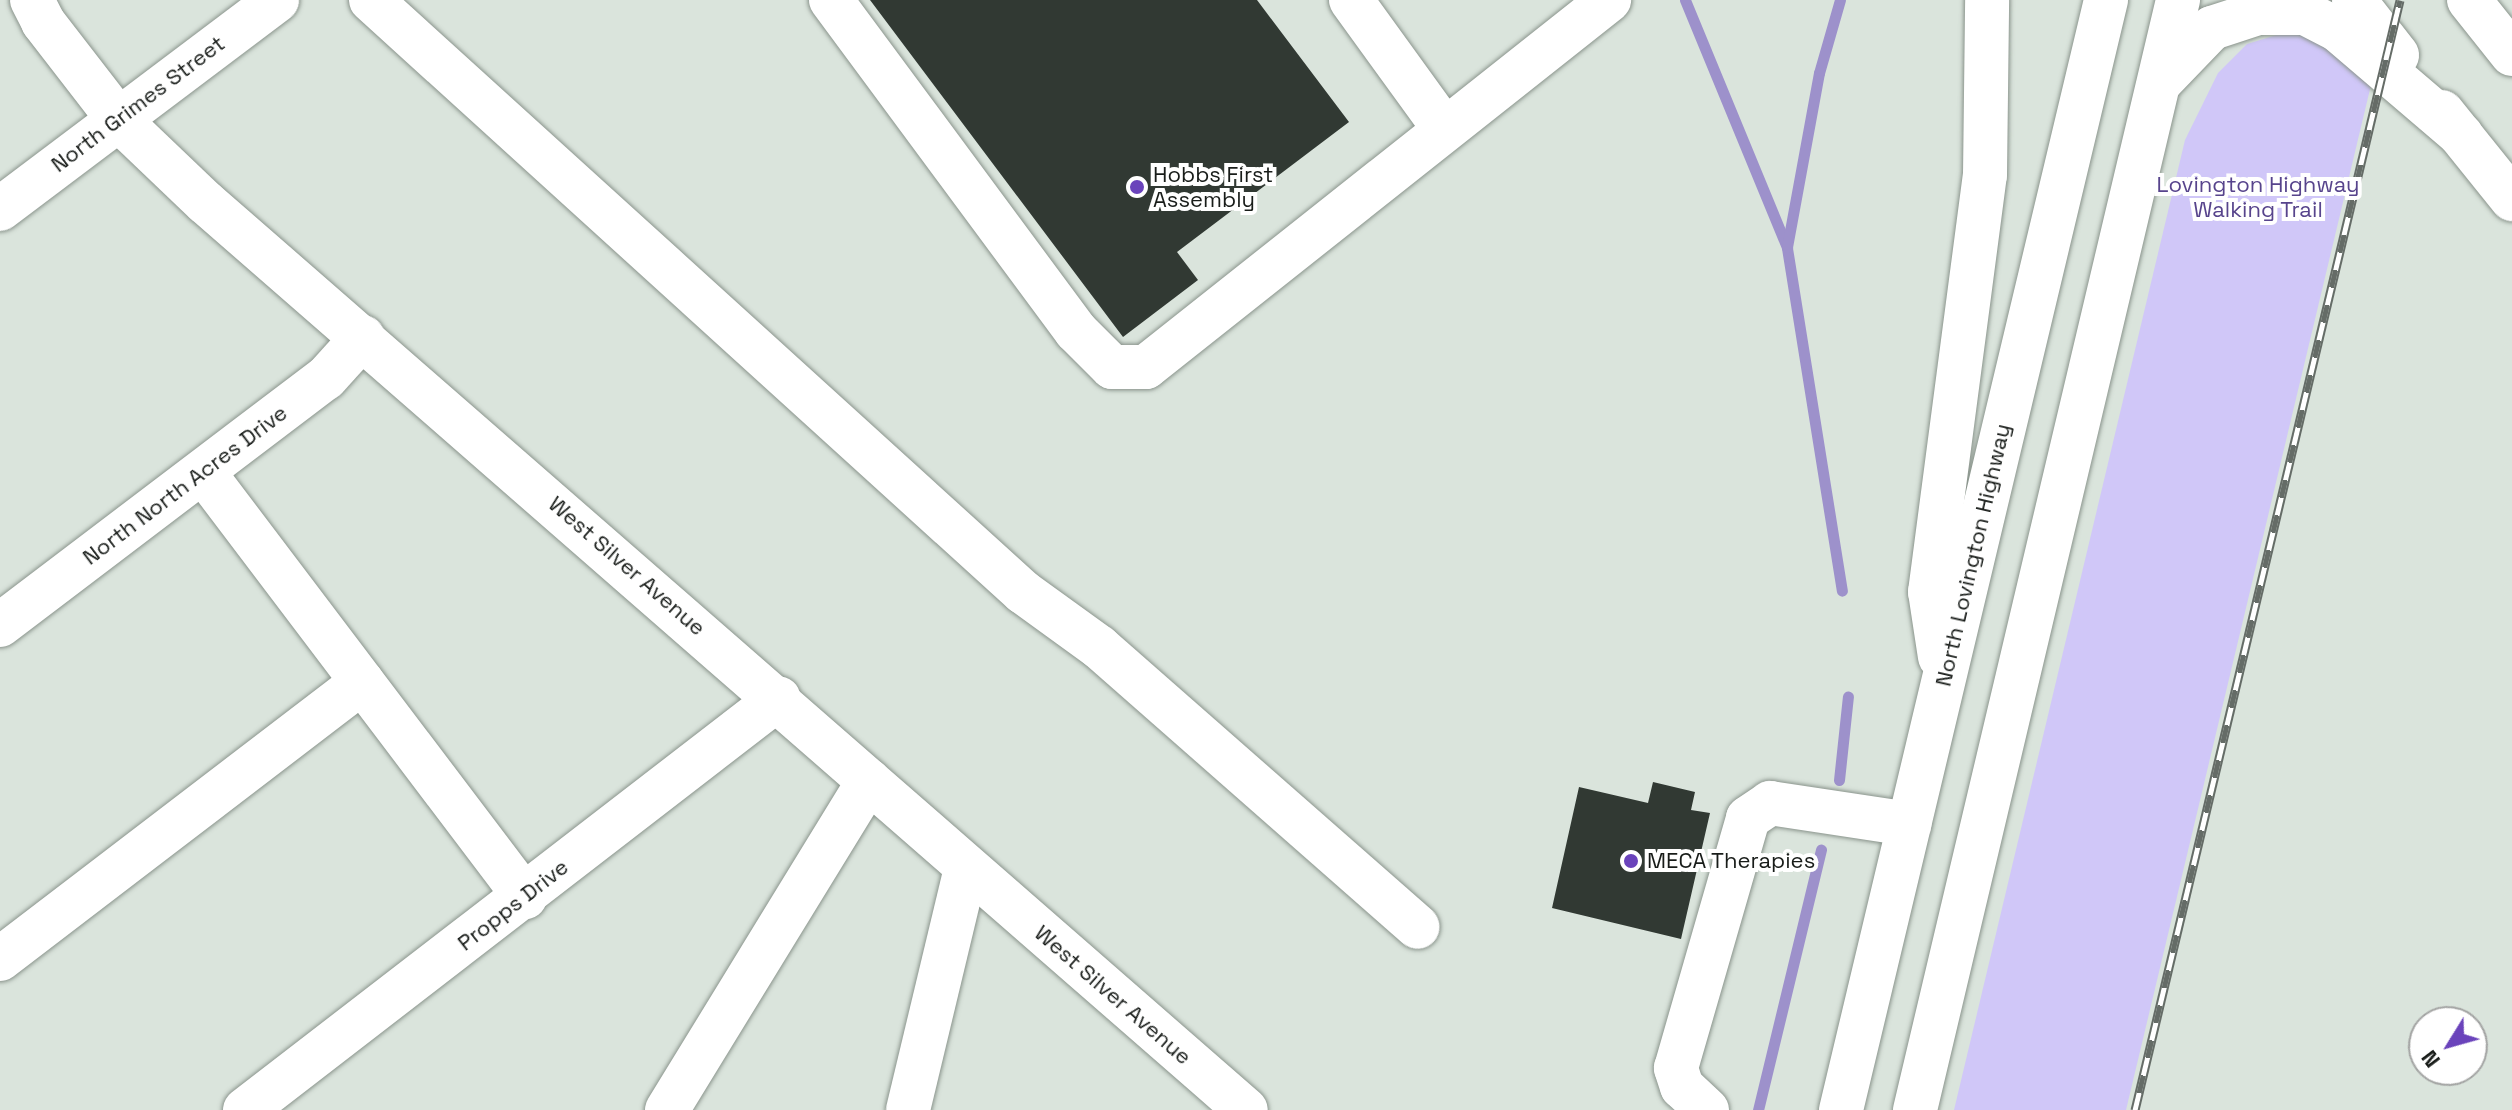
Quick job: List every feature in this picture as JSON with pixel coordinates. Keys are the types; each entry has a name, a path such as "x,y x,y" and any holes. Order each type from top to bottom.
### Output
{"main road":[{"name":"West Silver Avenue","path":"32,0 43,22 118,119 363,337 779,698 1232,1105"},
{"name":"North Grimes Street","path":"0,209 277,0"},
{"path":"371,0 1023,592 1099,647 1418,927"},
{"path":"831,0 1076,331 1112,367 1146,367 1443,127 1609,0"},
{"path":"1351,0 1443,127"},
{"path":"1944,680 1930,592 1985,175 1987,0"},
{"name":"North Lovington Highway","path":"1841,1110 2106,0"},
{"path":"1915,1110 2178,0"},
{"path":"2354,0 2512,199"},
{"path":"2469,0 2512,54"},
{"path":"2158,84 2212,28 2258,13 2305,13 2338,30 2461,135"},
{"name":"North North Acres Drive","path":"0,625 326,378 363,337"},
{"path":"204,473 525,897"},
{"path":"0,959 362,682"},
{"name":"Propps Drive","path":"245,1110 779,698"},
{"path":"667,1110 869,781"},
{"path":"1707,1110 1682,1087 1676,1068 1748,818 1770,803 1909,824"},
{"path":"908,1110 966,868"}],"green space":[{"name":"Lovington Highway Walking Trail","path":"2290,31 2334,38 2371,85 2126,1110 1954,1110 2185,140 2218,73 2247,44"}],"building":[{"name":"Hobbs First Assembly","path":"870,0 1257,0 1349,122 1177,252 1198,280 1123,337"},
{"name":"MECA Therapies","path":"1653,782 1695,792 1691,810 1710,813 1681,939 1552,908 1579,787 1648,803"}],"waterway":[{"path":"1685,0 1787,248 1842,591"},
{"path":"1787,247 1819,73 1840,0"},
{"path":"1839,780 1848,696"},
{"path":"1758,1110 1821,850"}],"railway":[{"path":"2135,1110 2400,0"}],"place":[{"name":"Hobbs First Assembly","path":"1137,187"},
{"name":"MECA Therapies","path":"1631,861"}]}
